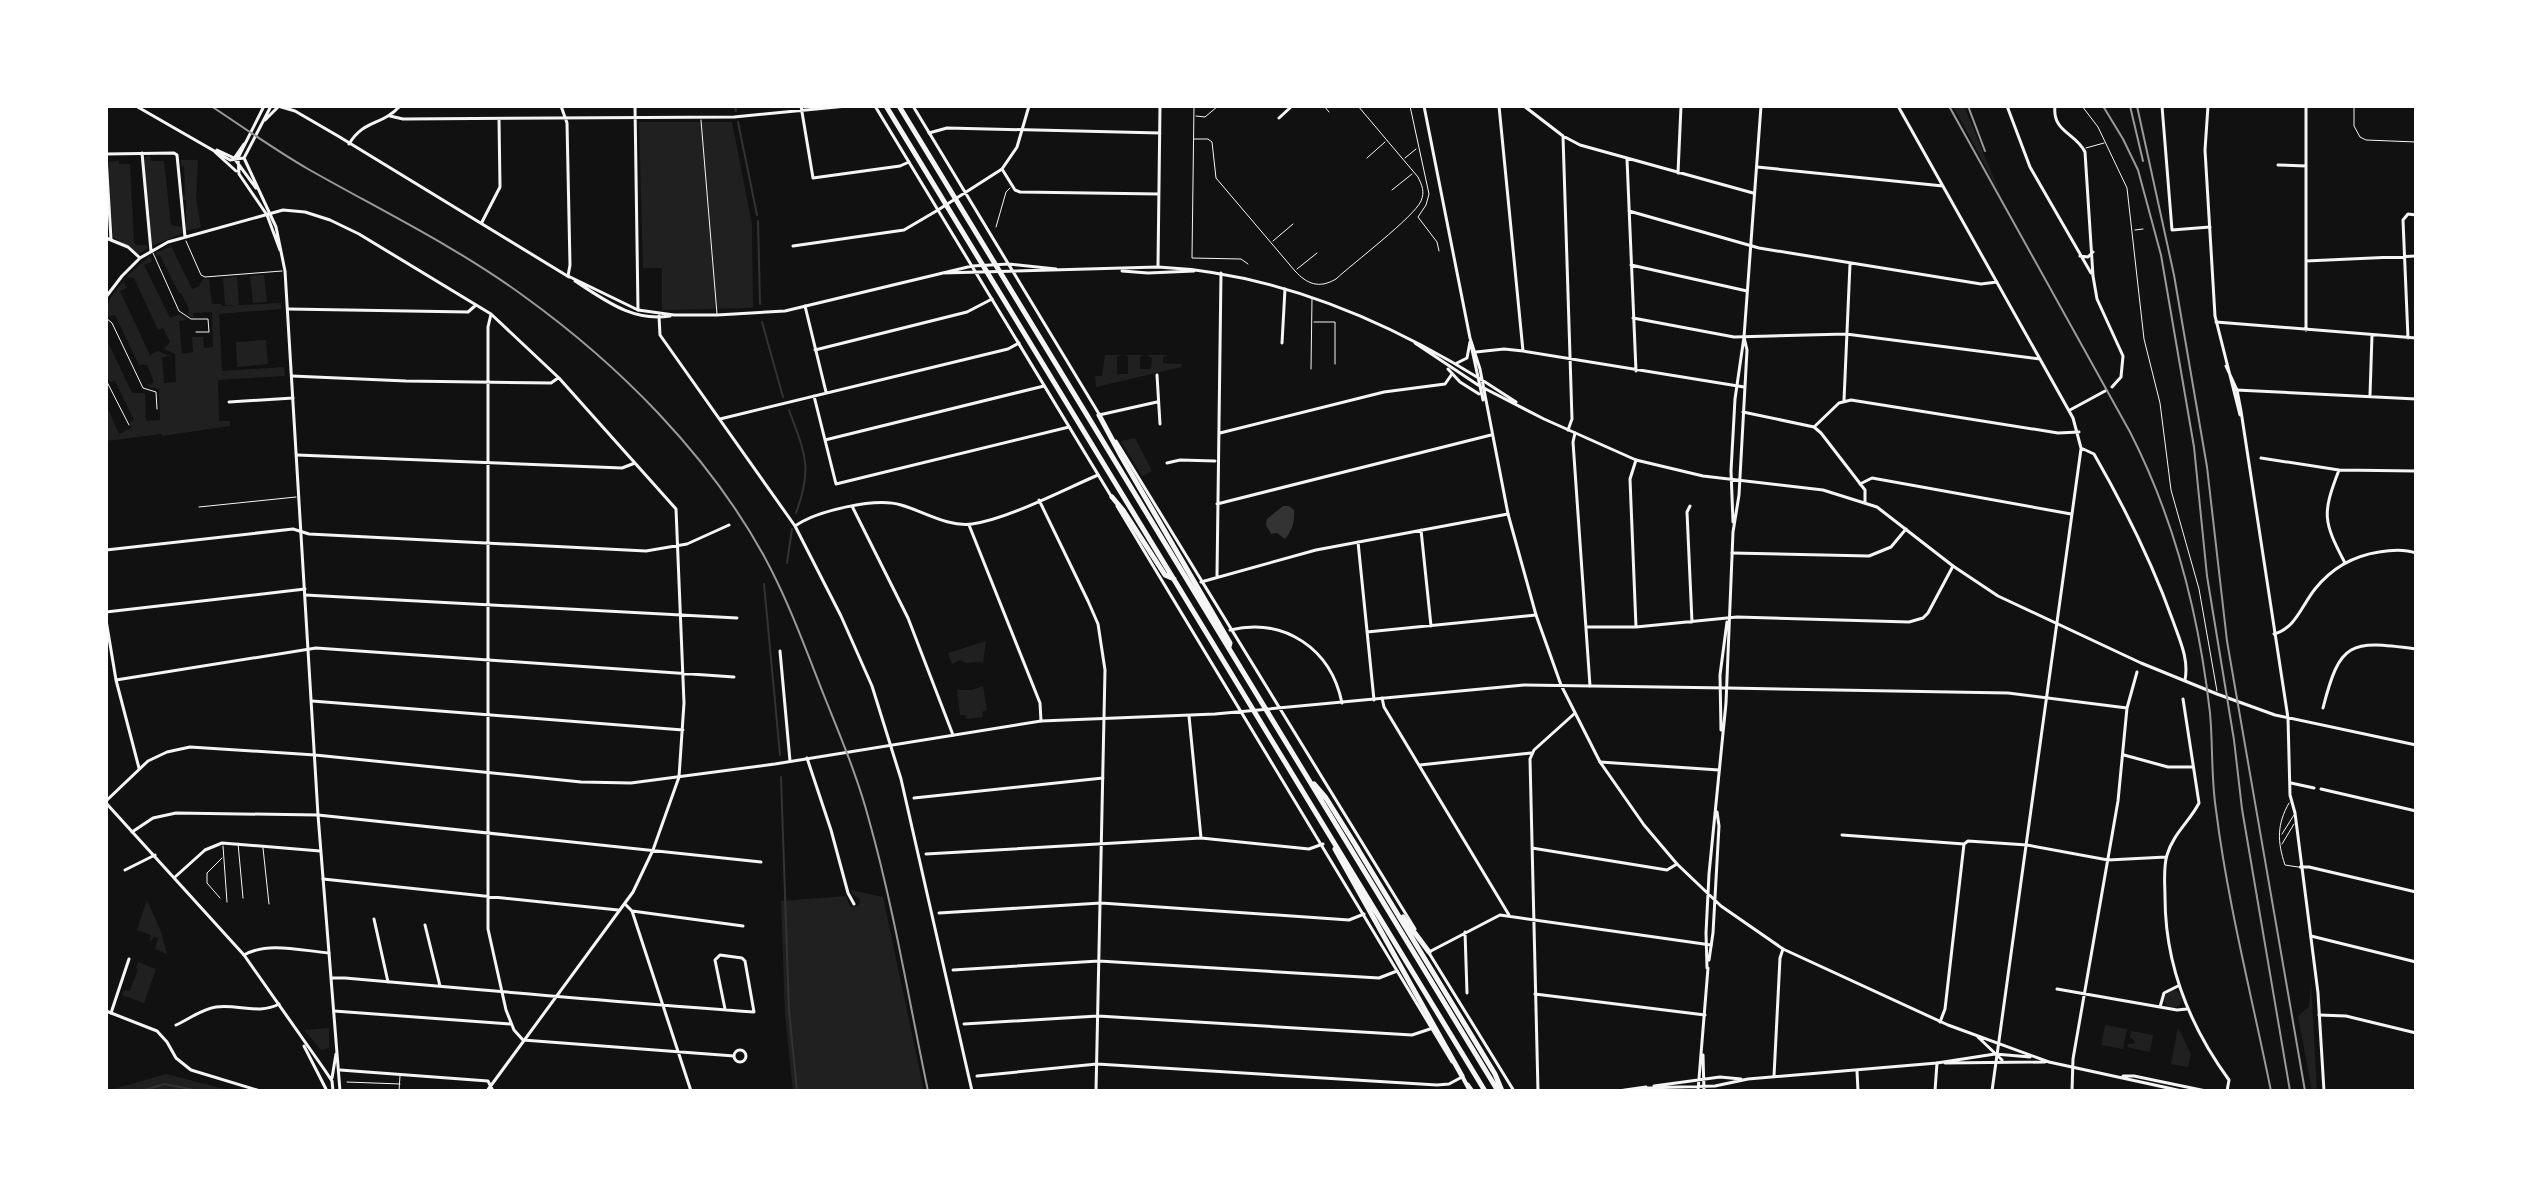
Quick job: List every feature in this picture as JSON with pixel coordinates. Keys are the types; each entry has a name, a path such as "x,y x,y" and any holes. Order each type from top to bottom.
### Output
{"highway":[{"path":"886,106 1485,1091"},
{"path":"901,106 1500,1091"},
{"path":"1099,415 1230,643 1229,648"},
{"path":"1112,497 1165,575 1174,580"},
{"path":"1305,774 1326,798 1356,846 1484,1056 1500,1091"},
{"path":"1314,809 1462,1076"},
{"path":"1356,846 1429,952"}],"main road":[{"path":"1462,1076 1472,1091"}],"street":[{"path":"136,106 234,163 243,170 261,196"},
{"path":"260,124 266,106"},
{"path":"234,163 274,108 278,106 295,111"},
{"path":"288,106 618,308 646,317 774,312 974,266 1007,264 1148,273 1197,271"},
{"path":"349,144 357,130 390,116 400,106"},
{"path":"561,106 566,118 568,276"},
{"path":"635,106 638,310"},
{"path":"390,116 403,119 701,118 847,106"},
{"path":"875,106 1323,844 1430,1029 1462,1076 1449,1084 1437,1085 1097,1064 977,1076"},
{"path":"913,106 1514,1091"},
{"path":"793,246 904,230 939,210 1002,169 1017,147 1029,106"},
{"path":"1158,267 1160,106"},
{"path":"1281,106 1286,111"},
{"path":"1279,118 1292,106"},
{"path":"1424,106 1476,377 1508,514 1536,615 1561,685 1600,762 1644,825 1677,864 1707,894 1783,949 1940,1022 2049,1062"},
{"path":"1499,106 1523,351"},
{"path":"1524,106 1563,136 1590,149 1756,193"},
{"path":"1531,111 1534,106"},
{"path":"1678,173 1681,106"},
{"path":"1733,530 1731,481 1737,387 1744,337 1761,106"},
{"path":"1898,106 2069,411 2079,432 2081,448 1992,1091"},
{"path":"2007,106 2030,167 2093,276"},
{"path":"2055,106 2054,115 2060,129 2084,148 2093,276 2100,308 2123,356 2121,377 2112,387"},
{"path":"2162,106 2172,230 2210,227"},
{"path":"2208,106 2205,150 2216,322 2240,417 2288,718 2291,799 2311,936 2324,1091"},
{"path":"2306,106 2306,330"},
{"path":"802,108 813,178 900,166 909,162"},
{"path":"481,223 500,187 499,119"},
{"path":"929,133 947,128 1160,133"},
{"path":"1563,136 1572,419 1568,430"},
{"path":"250,137 244,158 269,215 285,271 318,815 340,1070 333,1090"},
{"path":"142,153 151,251"},
{"path":"140,258 128,247 108,239 106,155 174,153 179,159 185,237"},
{"path":"234,163 244,158"},
{"path":"1627,159 1636,371"},
{"path":"234,163 269,215"},
{"path":"2278,165 2306,166"},
{"path":"1757,167 1943,186"},
{"path":"1002,169 1012,186 1020,192 1159,194"},
{"path":"106,297 140,258 185,237 291,210 330,220 359,234 491,314 559,378 676,509 683,673 679,777 653,850 625,904 554,996 487,1091"},
{"path":"1629,211 1751,246 1981,284 1997,282"},
{"path":"2408,338 2403,220 2408,214 2416,215"},
{"path":"2080,256 2088,257 2093,252"},
{"path":"2306,261 2416,256"},
{"path":"1814,427 1844,400 1850,263"},
{"path":"1631,265 1747,291"},
{"path":"1119,270 1158,267 1221,273 1312,298 1415,343 1530,411"},
{"path":"942,273 1015,273 1060,269"},
{"path":"1217,577 1221,273"},
{"path":"568,276 638,310 659,315"},
{"path":"1282,343 1285,289"},
{"path":"815,350 967,312 992,299"},
{"path":"288,309 468,312 476,305"},
{"path":"805,306 826,393"},
{"path":"491,314 488,327 489,939 511,1024 523,1040 734,1056"},
{"path":"659,315 660,335 795,526 872,686 906,798 972,1091"},
{"path":"1633,318 1744,337 1846,334 2040,359"},
{"path":"2216,322 2416,338"},
{"path":"2369,397 2372,335"},
{"path":"1721,738 1720,688 1739,482 1747,350 1744,337"},
{"path":"1470,338 1482,380 1480,386 1486,411"},
{"path":"719,419 1008,349 1019,343"},
{"path":"1415,343 1480,386 1636,460 1677,472 1814,489 1865,502 1886,512 1953,566 1998,596 2217,694 2288,718 2416,745"},
{"path":"1455,364 1472,353 1504,349 1744,387"},
{"path":"1447,366 1482,399"},
{"path":"1220,433 1384,392 1445,384 1452,374"},
{"path":"1157,375 1160,424"},
{"path":"292,376 551,383 559,378"},
{"path":"825,440 1044,386"},
{"path":"2235,390 2416,399"},
{"path":"2069,411 2105,391"},
{"path":"814,396 836,484 1069,427"},
{"path":"229,402 293,398"},
{"path":"1844,400 2058,433 2079,432"},
{"path":"1099,415 1157,402"},
{"path":"1743,412 1814,427 1865,490 1865,502"},
{"path":"1575,433 1573,442 1590,686"},
{"path":"1217,504 1491,435"},
{"path":"2081,448 2094,454 2138,533 2158,578 2187,660 2185,680"},
{"path":"297,455 622,468 636,463"},
{"path":"2261,458 2339,470 2416,471"},
{"path":"1167,463 1180,460 1217,461"},
{"path":"1636,460 1630,490 1636,627"},
{"path":"2339,470 2330,491 2326,514 2329,531 2345,563"},
{"path":"795,526 806,519 875,502 892,503 943,521 969,525 993,519 1098,475"},
{"path":"1860,484 1872,478 2073,514"},
{"path":"1039,500 1098,624 1105,670 1096,1091"},
{"path":"1690,506 1687,512 1692,622"},
{"path":"853,508 913,629 953,735"},
{"path":"1201,582 1304,553 1508,514"},
{"path":"106,550 301,531 309,534 646,551 679,546 729,525"},
{"path":"969,525 1040,703 1041,721"},
{"path":"1732,553 1869,556 1891,547 1907,528"},
{"path":"1421,530 1431,626"},
{"path":"1358,542 1374,700"},
{"path":"2274,634 2288,629 2314,590 2332,571 2345,563 2378,552 2416,553"},
{"path":"1586,627 1636,627 1728,618 1917,620 1928,613 1953,566"},
{"path":"106,612 305,592 737,618"},
{"path":"1367,632 1536,615"},
{"path":"1709,945 1707,894 1727,688 1728,618"},
{"path":"106,620 116,680 139,768"},
{"path":"1230,630 1249,626 1266,627 1294,635 1317,652 1334,676 1342,703"},
{"path":"2323,708 2337,663 2354,647 2379,644 2416,649"},
{"path":"116,680 309,649 734,677"},
{"path":"780,651 790,761"},
{"path":"2072,1091 2124,755 2127,708 2137,672"},
{"path":"333,1090 244,955 106,802 139,768 167,752 190,747 315,755 606,784 790,761 1041,721 1189,716 1498,687 1561,685 2008,693 2127,708"},
{"path":"1382,698 1384,707 1509,915"},
{"path":"2183,699 2199,803 2176,834 2166,857 2166,925 2178,986 2203,1042 2229,1080 2227,1091"},
{"path":"312,701 683,730"},
{"path":"1420,765 1531,754 1574,714"},
{"path":"1189,716 1201,838"},
{"path":"1531,754 1538,1091"},
{"path":"2124,755 2168,767 2192,767"},
{"path":"807,758 854,904"},
{"path":"1600,762 1719,770"},
{"path":"914,798 1103,778"},
{"path":"2291,783 2314,788"},
{"path":"2321,789 2416,811"},
{"path":"106,809 116,816"},
{"path":"1701,1089 1707,968 1715,900 1717,809"},
{"path":"132,832 153,818 176,813 318,815 761,862"},
{"path":"1842,835 1964,844 1968,841 2027,845 2108,860 2166,857"},
{"path":"926,854 1201,838 1309,849 1323,844"},
{"path":"175,877 205,850 222,843 321,851"},
{"path":"1940,1022 1945,1009 1964,844"},
{"path":"1532,848 1667,870 1677,864"},
{"path":"125,870 155,855"},
{"path":"2300,867 2416,892"},
{"path":"323,879 620,910"},
{"path":"939,913 1101,903 1349,920 1364,914"},
{"path":"625,904 632,911 691,1091"},
{"path":"632,911 743,926"},
{"path":"1429,952 1492,917 1509,915 1709,945"},
{"path":"374,919 388,982"},
{"path":"425,925 440,986"},
{"path":"1465,932 1467,993"},
{"path":"2311,936 2416,962"},
{"path":"244,955 266,947 329,953"},
{"path":"1774,1077 1783,949"},
{"path":"332,978 754,1012 742,958 720,955 715,965 725,1009"},
{"path":"111,1013 129,959"},
{"path":"953,970 1099,961 1379,978 1397,971"},
{"path":"2160,1007 2164,993 2178,986"},
{"path":"2057,989 2187,1009"},
{"path":"1535,994 1705,1015"},
{"path":"176,1025 214,1007 260,1010 279,1004"},
{"path":"106,1011 157,1031 176,1058 191,1070 260,1091"},
{"path":"334,1011 511,1024"},
{"path":"2319,1015 2346,1016 2416,1033"},
{"path":"964,1024 1098,1016 1412,1035 1430,1029"},
{"path":"1976,1035 2006,1061 2049,1062"},
{"path":"301,1039 332,1081"},
{"path":"333,1090 338,1047"},
{"path":"1618,1091 1701,1079 1748,1079 1997,1056 2027,1056 2206,1091"},
{"path":"335,1063 340,1070"},
{"path":"1935,1091 1937,1063"},
{"path":"340,1070 488,1081 493,1091"},
{"path":"1857,1070 1858,1091"},
{"path":"2120,1076 2133,1082 2182,1091"},
{"path":"1645,1088 1701,1089 1748,1079"}],"lane":[{"path":"1194,106 1192,258 1241,259 1248,264"},
{"path":"1194,116 1205,117 1218,106"},
{"path":"1324,106 1329,112"},
{"path":"1194,139 1212,142 1216,178 1295,271 1310,285 1320,285 1332,282 1408,217 1418,206 1423,193 1414,172 1358,106"},
{"path":"1410,106 1429,196 1418,217 1437,242 1439,251"},
{"path":"2082,106 2098,127 2127,188 2144,339 2160,403 2171,490 2199,589 2217,694"},
{"path":"2354,106 2354,126 2360,137 2366,140 2416,142"},
{"path":"701,118 717,315"},
{"path":"1367,158 1387,141"},
{"path":"2084,148 2106,142"},
{"path":"1403,159 1419,148"},
{"path":"1392,190 1414,172"},
{"path":"996,227 1006,192 1012,186"},
{"path":"1271,243 1293,224"},
{"path":"2133,230 2143,229"},
{"path":"185,237 201,275 285,271"},
{"path":"151,251 179,311 191,319 208,319 209,332 196,332"},
{"path":"1295,271 1317,253"},
{"path":"1311,369 1312,298"},
{"path":"106,318 112,323 143,388 156,392 157,409"},
{"path":"1311,322 1335,322 1335,364"},
{"path":"106,380 129,425"},
{"path":"199,507 299,497"},
{"path":"2291,799 2279,820 2281,846 2285,865 2300,867"},
{"path":"2280,836 2295,813"},
{"path":"2281,846 2296,821"},
{"path":"222,843 227,902"},
{"path":"238,843 243,898"},
{"path":"263,845 269,904"},
{"path":"220,898 207,883 207,873 223,856"},
{"path":"399,1091 400,1074"},
{"path":"347,1082 400,1084"}],"shaded area":[{"path":"1953,106 1964,106 2000,193"},
{"path":"639,122 732,122 752,224 753,308 662,310 662,268 643,268"},
{"path":"150,155 151,161 164,161 171,225 182,227 183,233 152,246 144,158"},
{"path":"181,160 198,160 196,199 201,227 186,231 186,200 182,196 185,195 184,166 181,166"},
{"path":"119,161 119,164 130,164 134,242 148,248 139,254 113,237 108,162"},
{"path":"171,246 192,289 199,286 203,279 209,279 212,304 222,306 235,305 225,305 223,278 237,277 239,305 281,303 281,309 219,314 222,371 284,367 285,376 218,380 219,421 230,421 230,426 106,441 106,404 119,434 131,428 130,422 134,420 115,381 106,378 106,338 132,393 145,393 146,421 160,420 159,389 147,386 154,382 147,365 139,365 115,315 106,317 111,298 123,282 127,288 120,291 150,355 158,351 170,356 162,357 164,383 176,382 175,354 164,349 170,342 163,328 158,330 134,278 126,277 150,256 152,262 144,265 170,318 180,314 187,320 179,321 182,354 193,352 192,337 203,337 204,348 213,347 212,312 193,313 193,318 188,315 189,309 181,293 160,255 156,256 156,253"},
{"path":"264,275 267,302 253,303 250,276"},
{"path":"266,340 268,364 237,367 236,342"},
{"path":"1105,355 1121,355 1117,357 1117,374 1128,374 1128,357 1124,355 1144,355 1140,357 1140,369 1151,369 1152,358 1147,355 1168,355 1163,357 1163,363 1182,364 1181,367 1096,387 1095,376 1102,376"},
{"path":"1135,438 1152,471 1142,476 1121,441"},
{"path":"1283,506 1294,510 1290,533 1285,539 1277,533 1271,534 1266,525 1267,519"},
{"path":"986,641 983,664 961,660 952,664 948,653"},
{"path":"983,686 987,710 982,712 983,717 966,719 965,715 960,715 957,690"},
{"path":"851,890 883,897 924,1091 793,1091 785,1015 781,901 846,896 850,907 859,906 860,899"},
{"path":"147,900 167,954 155,949 158,938 154,937 149,943 151,935 137,930"},
{"path":"138,962 156,969 144,1003 122,995 124,990 130,991"},
{"path":"2311,982 2317,1091 2312,1091 2298,1016 2309,1007"},
{"path":"2173,990 2182,999 2173,1008 2164,999"},
{"path":"2105,1025 2127,1029 2123,1049 2101,1045"},
{"path":"2178,1027 2191,1054 2188,1067 2171,1064"},
{"path":"329,1028 329,1048 321,1050 304,1030"},
{"path":"2131,1031 2153,1035 2150,1052 2127,1047 2135,1041 2130,1037"},
{"path":"166,1074 232,1091 107,1091"}],"waterway":[{"path":"735,106 736,111"},
{"path":"738,122 757,215"},
{"path":"758,221 760,304"},
{"path":"762,322 783,397"},
{"path":"789,410 805,461 804,484 796,513"},
{"path":"787,563 792,529"},
{"path":"764,584 780,755"},
{"path":"781,777 789,1011 797,1091"},
{"path":"141,1091 165,1084 199,1091"}],"tram line":[{"path":"211,106 296,162 446,246 560,323 659,414 716,482 742,518 781,591 854,773 886,887 928,1091"},
{"path":"1949,106 2130,432 2172,534 2199,640 2210,713 2213,786 2221,845 2271,1091"},
{"path":"1968,106 1985,151"},
{"path":"2103,106 2138,170 2161,255 2194,447 2207,576 2242,809 2290,1091"},
{"path":"2130,106 2143,161"}],"railway":[{"path":"2137,106 2174,275 2207,467 2227,641 2305,1091"}]}
